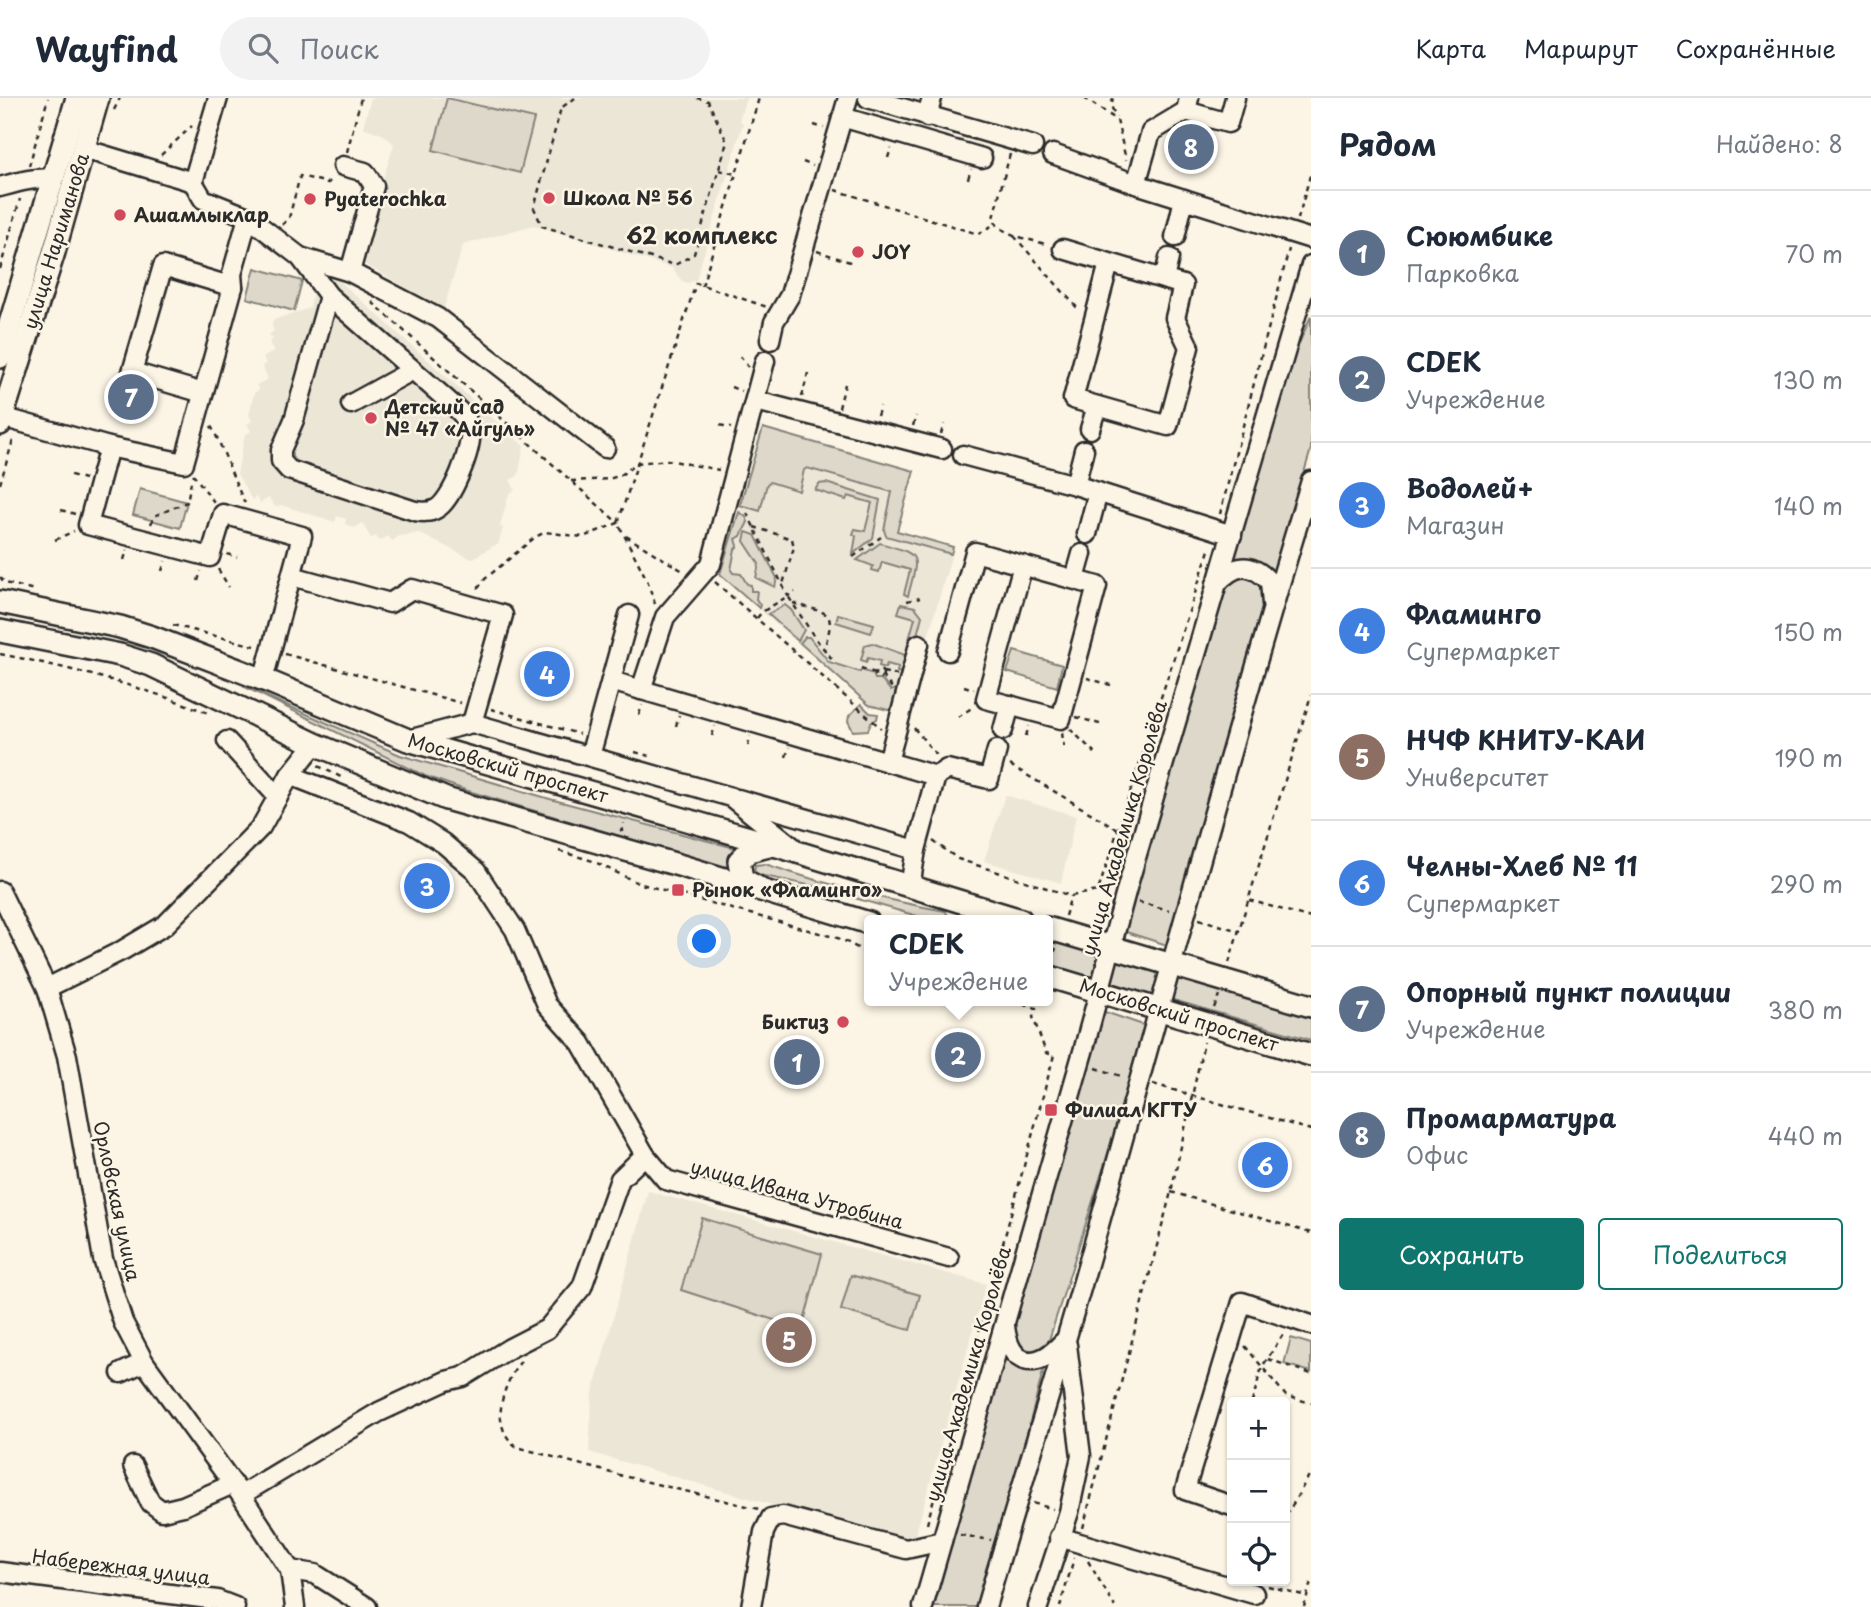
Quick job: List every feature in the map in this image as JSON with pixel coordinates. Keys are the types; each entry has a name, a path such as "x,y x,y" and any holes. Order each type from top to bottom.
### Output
{"main road":[{"name":"улица Нариманова","path":"0,358 77,98"},
{"name":"улица Нариманова","path":"1,420 98,98"},
{"name":"Московский проспект","path":"0,602 120,627 263,680 408,740 774,845 1005,915"},
{"path":"0,631 120,655 150,665 314,744 446,799 682,866 864,922"},
{"path":"774,845 749,851 739,861 742,879 774,896"},
{"path":"939,895 959,915"},
{"path":"1056,931 1311,1006"},
{"name":"Московский проспект","path":"1053,974 1099,991 1311,1055"}],"street":[{"path":"193,182 218,98"},
{"path":"770,340 774,322 790,295 848,98"},
{"path":"868,98 1033,146"},
{"path":"927,117 932,98"},
{"path":"1134,183 1151,132 1187,104 1228,123 1235,98"},
{"path":"842,117 982,158"},
{"path":"84,149 193,182 203,199 248,217 299,257 329,296 465,417 470,427 470,439 461,472 442,505 430,512 415,510 295,472 285,467 281,461 281,450 294,420 329,296"},
{"path":"1053,154 1134,183 1311,239"},
{"path":"343,166 365,172 374,186 349,272"},
{"path":"0,187 20,181 53,179"},
{"path":"1175,237 1184,199"},
{"path":"1,420 188,468 201,399 233,287 232,274 248,217"},
{"path":"1063,249 1183,285 1175,318 1189,347 1168,426 1073,399 1109,263"},
{"path":"299,257 349,272 438,318 605,448"},
{"path":"1164,279 1169,258"},
{"name":"улица Академика Королёва","path":"923,1607 949,1538 1005,1322 1099,991 1311,265"},
{"path":"201,399 132,372 163,266 233,287"},
{"path":"640,690 665,617 711,564 765,361"},
{"path":"351,404 413,370"},
{"path":"756,401 942,449"},
{"path":"1090,429 1097,406"},
{"path":"108,447 88,524 210,557 223,514 302,536 263,680"},
{"path":"1075,485 1084,450"},
{"path":"963,455 1075,485 1232,535"},
{"path":"986,1607 1089,1260 1272,607 1311,481"},
{"path":"1087,534 1098,492"},
{"path":"948,651 975,552 1075,579 1097,586 1061,716 986,699 1023,565"},
{"path":"1075,579 1082,554"},
{"path":"1216,584 1228,571 1254,568 1270,582 1272,607"},
{"path":"292,576 390,603 412,589 503,615 472,723"},
{"path":"590,756 629,615"},
{"path":"888,762 919,645"},
{"path":"611,681 888,762 989,779 996,753"},
{"path":"1003,730 1010,705"},
{"path":"408,740 472,723 731,797 918,843"},
{"path":"227,741 278,797"},
{"path":"47,988 123,950 165,925 261,827 290,775 314,744"},
{"path":"910,887 918,843 942,772"},
{"name":"улица Ивана Утробина","path":"290,775 409,822 443,843 476,871 515,930 547,1005 582,1043 645,1155 666,1180 949,1258"},
{"path":"731,797 775,835 804,855"},
{"name":"Орловская улица","path":"0,891 47,988 67,1056 103,1259 123,1322 144,1362 237,1490 290,1570 295,1607"},
{"path":"133,1466 150,1503 162,1511 237,1490 379,1412 446,1381 463,1377 547,1329 582,1287 620,1179 645,1155"},
{"path":"1227,1504 1185,1490 1242,1302 1311,1325"},
{"path":"1005,1322 1007,1342 1013,1354 1024,1361 1037,1362 1046,1358 1065,1337"},
{"path":"1038,1607 1069,1512 1081,1456 1065,1337"},
{"path":"121,1373 144,1362"},
{"path":"751,1607 764,1532 771,1518 783,1516 906,1549 949,1538"},
{"path":"1059,1537 1255,1591"},
{"path":"290,1570 315,1574 367,1607"},
{"name":"Набережная улица","path":"0,1572 217,1600 235,1607"}],"path":[{"path":"271,236 289,218 300,176 328,183 343,166 362,98"},
{"path":"575,98 561,108 534,208 542,226 675,265 694,254 727,142 708,101 697,98"},
{"path":"702,286 759,98"},
{"path":"1084,98 1117,120"},
{"path":"1113,98 1111,106 1134,183"},
{"path":"148,168 197,121"},
{"path":"1014,141 993,218 1002,230 1063,249"},
{"path":"719,170 736,174"},
{"path":"822,186 978,234 996,224"},
{"path":"1012,233 1093,325"},
{"path":"827,254 853,262"},
{"path":"618,523 695,284 780,312"},
{"path":"363,295 618,523 648,580 656,608"},
{"path":"798,412 808,373"},
{"path":"835,421 845,384"},
{"path":"201,399 225,452 233,479 256,523"},
{"path":"571,481 609,479 621,475 637,463 668,460 736,473"},
{"path":"188,468 223,514"},
{"path":"146,540 153,516 187,502 188,468"},
{"path":"747,513 788,596 832,659"},
{"path":"466,605 485,579 545,532 583,537 618,523"},
{"path":"55,540 88,524"},
{"path":"754,527 792,539 794,547 783,584"},
{"path":"623,534 701,576 757,618 894,739"},
{"path":"853,557 881,537"},
{"path":"210,557 229,587"},
{"path":"757,618 762,612 795,592"},
{"path":"907,601 920,598"},
{"path":"792,602 827,614 831,627 824,649"},
{"path":"831,627 839,629"},
{"path":"861,668 875,673 881,670 891,689"},
{"path":"1073,674 1114,686"},
{"path":"1228,967 1311,695"},
{"path":"1061,716 1103,725"},
{"path":"1061,716 1095,753"},
{"path":"572,732 574,725"},
{"path":"912,725 942,772"},
{"path":"996,753 1035,782 1119,830"},
{"path":"918,843 938,844 958,859 1071,896 1098,891 1110,856"},
{"path":"1056,931 1071,896"},
{"path":"1132,900 1172,911"},
{"path":"1249,900 1311,918"},
{"path":"1195,918 1239,931"},
{"path":"1212,1012 1219,995"},
{"path":"927,1524 1054,1055 1046,1053 1033,1017 1036,1009 1026,1006"},
{"path":"1060,1607 1171,1192 1204,1042"},
{"path":"1086,1064 1124,1077"},
{"path":"1150,1083 1311,1130"},
{"path":"1171,1192 1311,1233"},
{"path":"1253,1397 1262,1367 1292,1319"},
{"path":"1233,1331 1286,1396 1311,1403"},
{"path":"526,1356 511,1374 502,1400 501,1412 510,1443 615,1474 700,1493 783,1516"},
{"path":"1268,1359 1311,1374"},
{"path":"1290,1509 1311,1472"},
{"path":"949,1538 995,1541"},
{"path":"1079,1542 1094,1575 1115,1607"},
{"path":"1311,1582 1305,1605 1311,1604"},
{"path":"1255,1591 1307,1596"}],"shaded area":[{"name":"Школа № 56","path":"371,98 746,98 739,121 743,123 696,280 688,283 682,281 672,268 534,225 463,245 444,308 362,263 359,256 394,144 384,135 363,127"},
{"path":"447,98 534,119 520,173 433,150"},
{"path":"255,268 302,281 294,311 247,298"},
{"name":"Детский сад № 47 «Айгуль»","path":"333,275 524,446 518,476 510,480 515,490 509,494 498,545 472,559 418,533 399,536 392,541 388,536 379,541 376,536 371,538 362,523 354,528 345,524 346,519 337,516 335,522 281,505 275,507 269,498 260,503 256,497 252,500 237,474 245,435 251,431 247,424 252,421 249,415 254,393 259,390 256,385 268,379 262,366 266,363 263,358 274,351 269,343 273,339 269,335 274,331 273,320 310,308 314,285"},
{"path":"1311,316 1311,449 1274,574 1255,560 1244,558 1232,561 1294,355"},
{"path":"762,427 914,471 897,530 954,547 905,716 869,705 720,575"},
{"path":"763,428 914,471 897,531 953,547 951,554 886,536 884,530 892,492 807,468 804,470 799,491 770,482 767,484 760,511 740,505"},
{"path":"826,483 880,500 873,538 853,554 856,536 853,534 855,529 865,531 872,503 848,496 846,500 815,490 819,484"},
{"path":"140,489 187,502 180,528 133,515"},
{"path":"739,512 748,522 741,536 736,539 738,546 731,570 741,574 747,584 751,585 751,591 757,591 759,608 720,574"},
{"path":"746,532 755,535 777,578 775,587 756,578 759,564 744,541"},
{"path":"880,543 904,550 914,558 914,572 908,596 904,594 910,570 882,562 879,572 872,570 873,566 857,560"},
{"path":"1245,576 1260,585 1266,601 1167,945 1123,931 1223,587 1235,578"},
{"path":"901,604 915,607 922,616 916,639 911,644 908,643 915,618 898,613"},
{"path":"785,605 804,630 798,641 768,614"},
{"path":"838,614 874,624 871,633 836,622"},
{"path":"805,637 809,637 829,662 873,674 875,679 881,679 891,691 905,684 896,712 869,705 800,643"},
{"path":"872,643 905,655 909,662 906,674 897,672 898,667 887,664 885,668 879,666 880,661 868,658 866,662 861,660 865,645"},
{"path":"1014,651 1062,665 1057,687 1007,672"},
{"path":"243,686 400,755 550,799 735,848 729,855 727,868 465,790 425,776"},
{"path":"861,704 870,713 878,714 877,719 871,723 868,730 853,731 848,721 849,716"},
{"path":"1005,795 1076,816 1061,883 984,861"},
{"path":"765,864 854,891 945,911 948,915 914,915 813,886 754,874 755,865"},
{"path":"1053,941 1101,954 1095,978 1053,966"},
{"path":"1117,959 1161,973 1154,996 1110,982"},
{"path":"1177,978 1311,1017 1311,1040 1170,999"},
{"path":"1099,1010 1146,1026 1049,1340 1039,1348 1027,1350 1019,1347 1012,1329"},
{"path":"648,1191 986,1284 914,1540 907,1544 589,1452 592,1396"},
{"path":"702,1218 822,1254 802,1329 681,1290"},
{"path":"851,1275 920,1295 910,1330 841,1310"},
{"path":"1291,1338 1311,1344 1311,1372 1284,1364"},
{"path":"1004,1354 1022,1366 1044,1367 1012,1493 979,1607 934,1607"}],"place":[{"name":"Промарматура","path":"1191,147"},
{"name":"Школа № 56","path":"549,198"},
{"name":"Pyaterochka","path":"310,199"},
{"name":"Ашамлыклар","path":"120,215"},
{"name":"JOY","path":"858,252"},
{"name":"Опорный пункт полиции","path":"131,397"},
{"name":"Детский сад № 47 «Айгуль»","path":"371,418"},
{"name":"Фламинго","path":"547,674"},
{"name":"Водолей+","path":"427,886"},
{"name":"Рынок «Фламинго»","path":"678,890"},
{"name":"Биктиз","path":"843,1022"},
{"name":"CDEK","path":"958,1055"},
{"name":"Сююмбике","path":"797,1062"},
{"name":"Филиал КГТУ","path":"1051,1110"},
{"name":"Челны-Хлеб № 11","path":"1265,1165"},
{"name":"НЧФ КНИТУ-КАИ","path":"789,1340"}],"district":[{"name":"62 комплекс","path":"702,236"}]}
